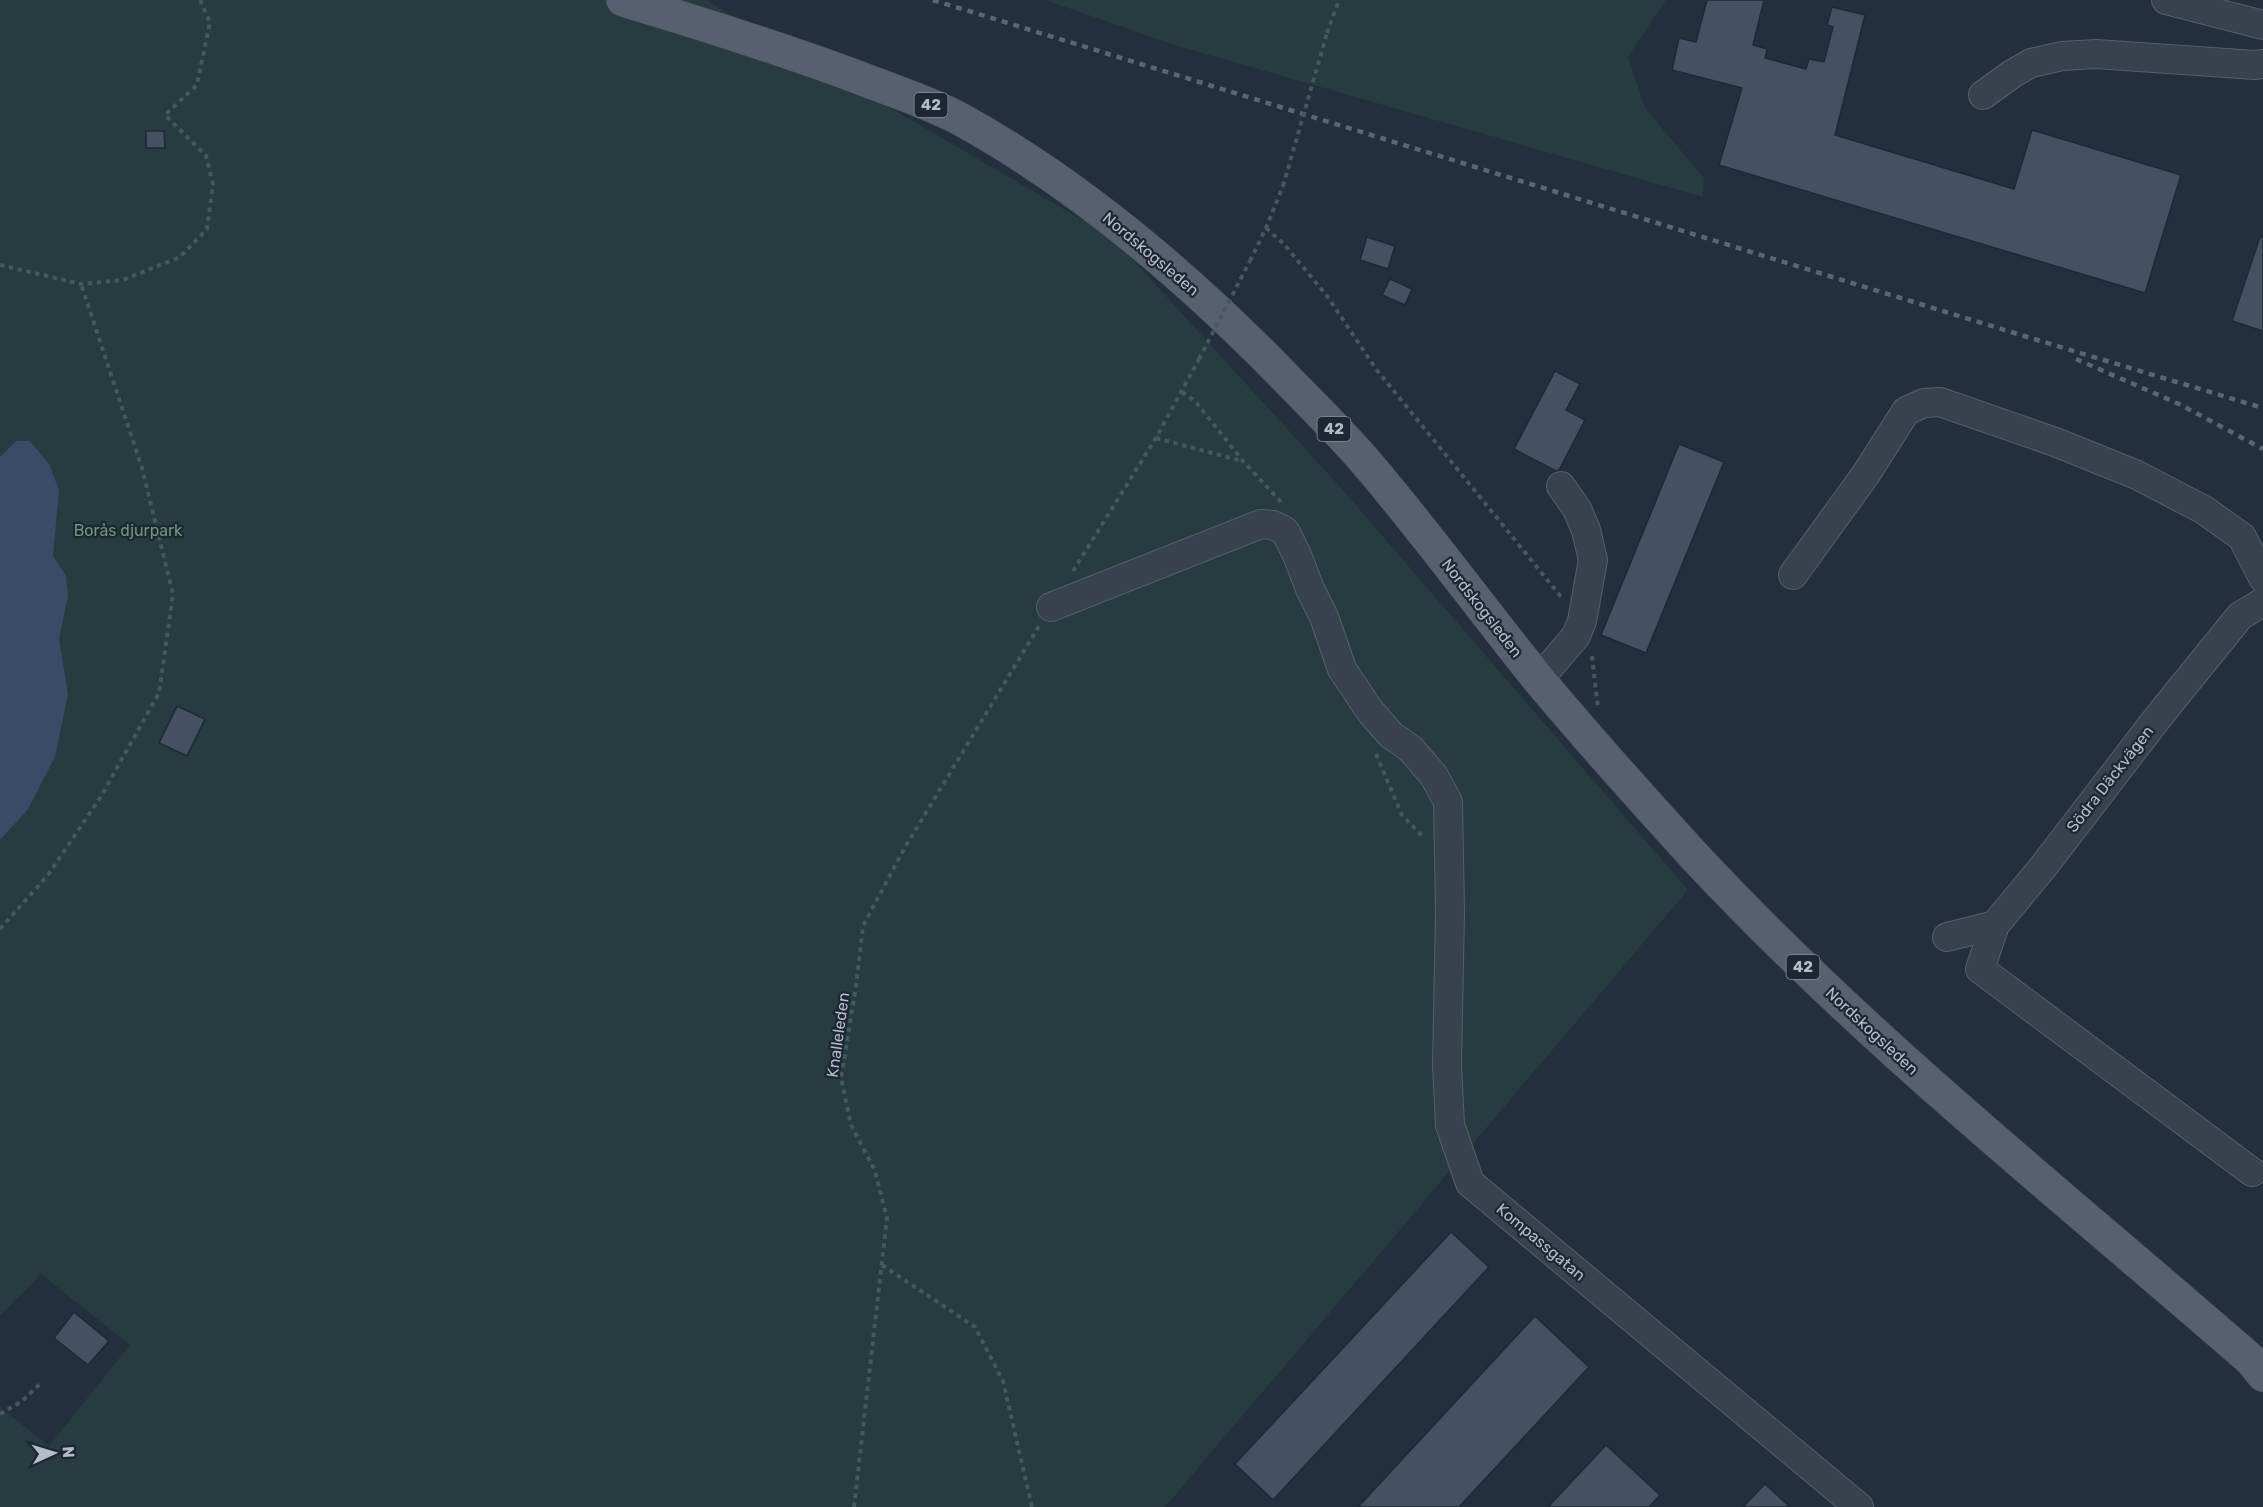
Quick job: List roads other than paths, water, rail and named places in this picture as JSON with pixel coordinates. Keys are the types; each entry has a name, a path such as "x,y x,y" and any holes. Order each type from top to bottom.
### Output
{"main road":[{"name":"Nordskogsleden","path":"623,0 799,55 920,100 956,117 1055,177 1126,230 1252,343 1361,457 1539,679 1626,782 1754,919 1835,998 1949,1102 2259,1367"}],"street":[{"path":"2166,0 2263,25"},
{"path":"1983,95 2031,63 2062,56 2096,54 2263,64"},
{"path":"1793,575 1866,474 1906,411 1924,403 1940,402 2055,442 2137,476 2204,510 2242,537 2263,578"},
{"path":"1539,679 1576,636 1582,621 1593,560 1581,520 1561,486"},
{"name":"Kompassgatan","path":"1051,607 1261,524 1273,525 1286,531 1324,617 1341,669 1370,711 1391,735 1411,749 1434,776 1448,802 1450,912 1447,1065 1450,1125 1470,1183 1844,1501"},
{"name":"Södra Däckvägen","path":"2252,1172 1980,969 1995,925 2240,616 2263,602"},
{"path":"1947,937 1995,925"}],"water":[{"path":"16,441 30,441 49,464 59,490 53,556 66,576 68,596 59,639 68,694 55,757 28,809 0,840 0,457"}],"railway":[{"path":"933,0 2263,408"},
{"path":"2076,359 2179,404 2263,449"}],"park label":[{"name":"Borås djurpark","path":"128,530"}]}
